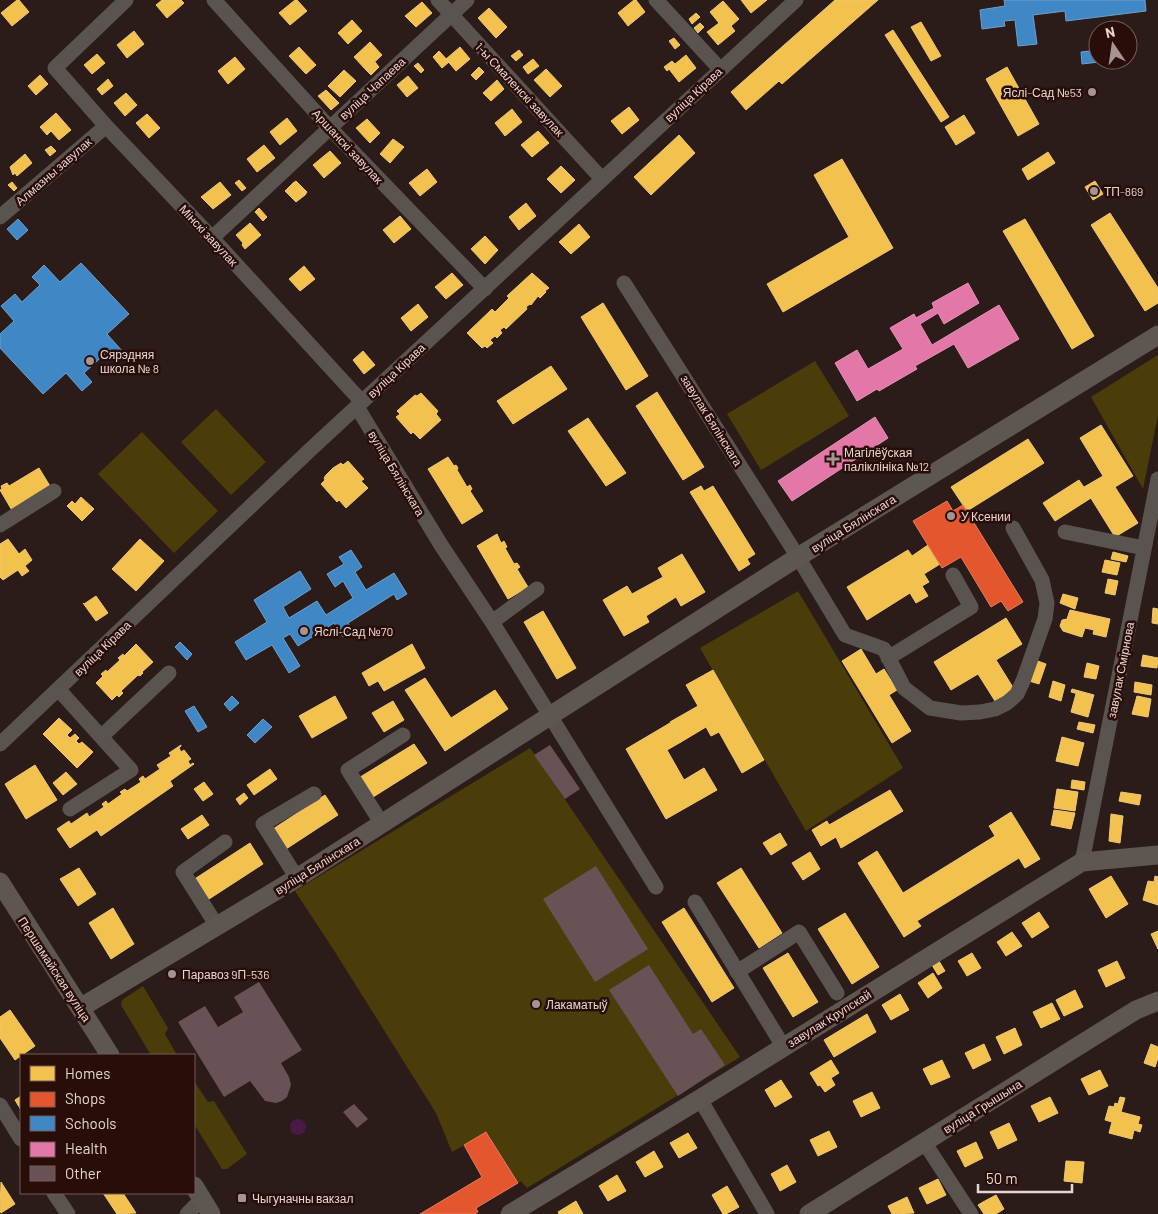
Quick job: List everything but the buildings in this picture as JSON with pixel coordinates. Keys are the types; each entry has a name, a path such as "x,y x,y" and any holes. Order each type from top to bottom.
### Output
{"main road":[{"name":"вуліца Бялінскага","path":"80,1008 297,878 798,557 1158,335"},
{"name":"завулак Крупскай","path":"510,1214 1082,862 1158,855"},
{"name":"Першамайская вуліца","path":"0,882 109,1054"},
{"name":"вуліца Грышына","path":"809,1214 1136,1010 1158,1001"}],"street":[{"name":"Мінскі завулак","path":"126,0 55,68 106,126 212,238 360,404"},
{"name":"Аршанскі завулак","path":"214,0 330,128 484,289"},
{"name":"1-ы Смаленскі завулак","path":"438,0 602,179"},
{"name":"вуліца Чапаева","path":"212,238 467,0"},
{"path":"656,0 720,69"},
{"name":"вуліца Кірава","path":"0,744 311,449 796,0"},
{"name":"Алмазны завулак","path":"0,217 106,126"},
{"name":"завулак Бялінскага","path":"624,283 845,634 884,649 888,658"},
{"name":"вуліца Бялінскага","path":"360,404 440,545 492,622 656,887"},
{"name":"завулак Смірнова","path":"1082,862 1158,479"},
{"path":"0,525 54,491"},
{"path":"953,575 971,607 888,658 904,688 930,708 961,713 987,711 1008,704 1017,694 1045,619 1047,603 1042,580 1013,528"},
{"path":"1064,532 1144,548"},
{"path":"492,622 537,589"},
{"path":"102,736 169,673"},
{"path":"59,690 131,770 70,809"},
{"path":"382,824 348,770 403,735"},
{"path":"297,878 263,824 314,794"},
{"path":"217,926 183,872 225,842"},
{"path":"695,902 783,1046"},
{"path":"737,972 799,932 838,993"},
{"path":"700,1098 766,1214"},
{"path":"0,1105 20,1137"},
{"path":"924,1142 971,1214"},
{"path":"55,1194 68,1214"},
{"path":"187,1214 202,1200"}],"shaded area":[{"path":"1158,355 1158,415 1143,489 1091,397"},
{"path":"815,361 849,416 761,470 727,414"},
{"path":"216,409 266,462 231,495 181,442"},
{"path":"142,432 218,511 174,553 98,474"},
{"path":"798,591 903,768 806,831 700,648"},
{"name":"Лакаматыў","path":"530,748 740,1057 527,1188 521,1181 518,1183 487,1132 452,1152 436,1113 295,891"},
{"path":"143,986 168,1028 165,1034 176,1054 150,1054 121,1005 122,1000"},
{"path":"195,1082 208,1102 214,1101 247,1154 227,1169 222,1169 195,1126"},
{"path":"298,1119 306,1127 298,1135 290,1127"}],"place":[{"name":"Яслі-Сад №53","path":"1092,92"},
{"name":"ТП-869","path":"1094,191"},
{"name":"Сярэдняя школа № 8","path":"90,361"},
{"name":"Магілёўская паліклініка №12","path":"833,459"},
{"name":"У Ксении","path":"951,516"},
{"name":"Яслі-Сад №70","path":"304,631"},
{"name":"Паравоз 9П-536","path":"172,974"},
{"name":"Лакаматыў","path":"536,1004"},
{"name":"Чыгуначны вакзал","path":"242,1198"}]}
